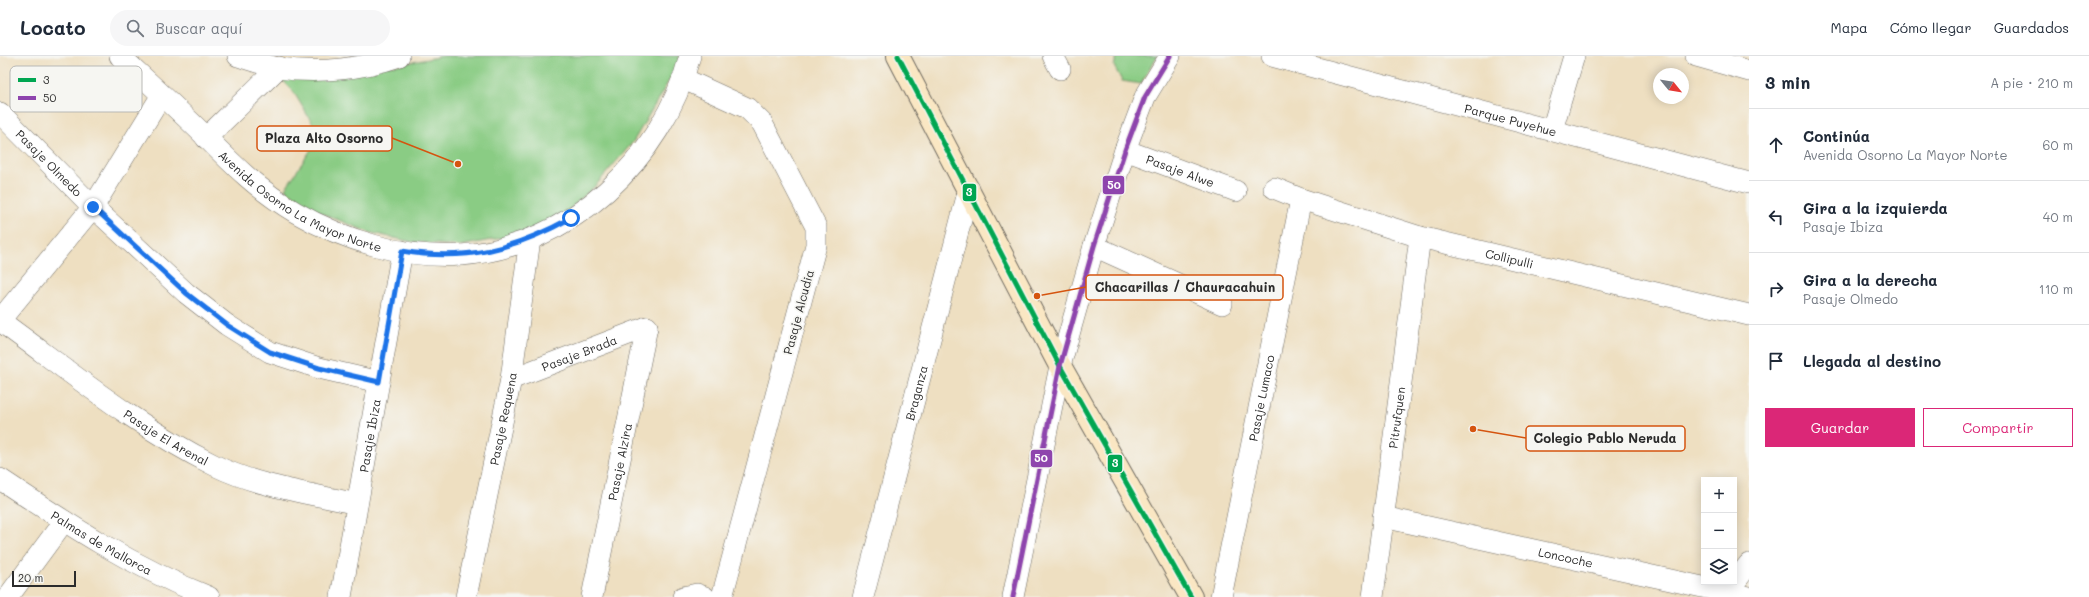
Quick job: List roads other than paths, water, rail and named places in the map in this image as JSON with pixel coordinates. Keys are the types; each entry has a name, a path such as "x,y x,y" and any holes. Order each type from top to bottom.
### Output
{"street":[{"name":"Avenida Osorno La Mayor Norte","path":"120,56 131,66"},
{"path":"238,56 279,68 335,69 362,66 399,56"},
{"name":"Avenida Osorno La Mayor Norte","path":"142,76 248,180 297,213 348,237 402,251 441,256 484,252 530,238 571,218 590,205 627,172 660,128 684,79 690,56"},
{"path":"898,56 969,189 1060,366 1191,597"},
{"path":"1012,597 1060,366 1094,246 1124,150 1145,97 1170,56"},
{"name":"Parque Puyehue","path":"1272,56 1749,183"},
{"path":"1552,130 1574,56"},
{"path":"1696,56 1749,71"},
{"path":"206,138 279,68"},
{"name":"Pasaje Alcudia","path":"684,79 747,108 762,123 816,227 817,235 816,245 722,597"},
{"path":"0,320 93,207 162,95"},
{"name":"Pasaje Olmedo","path":"0,113 93,207 186,293 227,325 270,352 319,368 379,382"},
{"name":"Pasaje Alwe","path":"1124,150 1236,191"},
{"name":"Collipulli","path":"1274,188 1420,237 1749,315"},
{"name":"Braganza","path":"863,597 969,189"},
{"name":"Pasaje Lumaco","path":"1221,597 1301,198"},
{"name":"Pitrufquen","path":"1372,597 1420,237"},
{"name":"Pasaje Requena","path":"466,597 511,379 530,238"},
{"path":"1094,246 1222,304"},
{"name":"Pasaje Ibiza","path":"341,597 402,251"},
{"name":"Pasaje El Arenal","path":"0,320 149,428 214,465 260,482 357,504"},
{"name":"Pasaje Brada","path":"511,379 647,327"},
{"name":"Pasaje Alzira","path":"592,597 647,327"},
{"name":"Palmas de Mallorca","path":"0,479 104,546 145,569 209,597"},
{"name":"Loncoche","path":"1383,517 1704,592 1728,592 1748,597"},
{"path":"8,597 64,521"},
{"path":"1728,592 1749,564"},
{"path":"683,597 697,594 705,597"}],"place":[{"name":"Plaza Alto Osorno","path":"458,164"},
{"name":"Chacarillas / Chauracahuin","path":"1037,296"},
{"name":"Colegio Pablo Neruda","path":"1473,429"}]}
